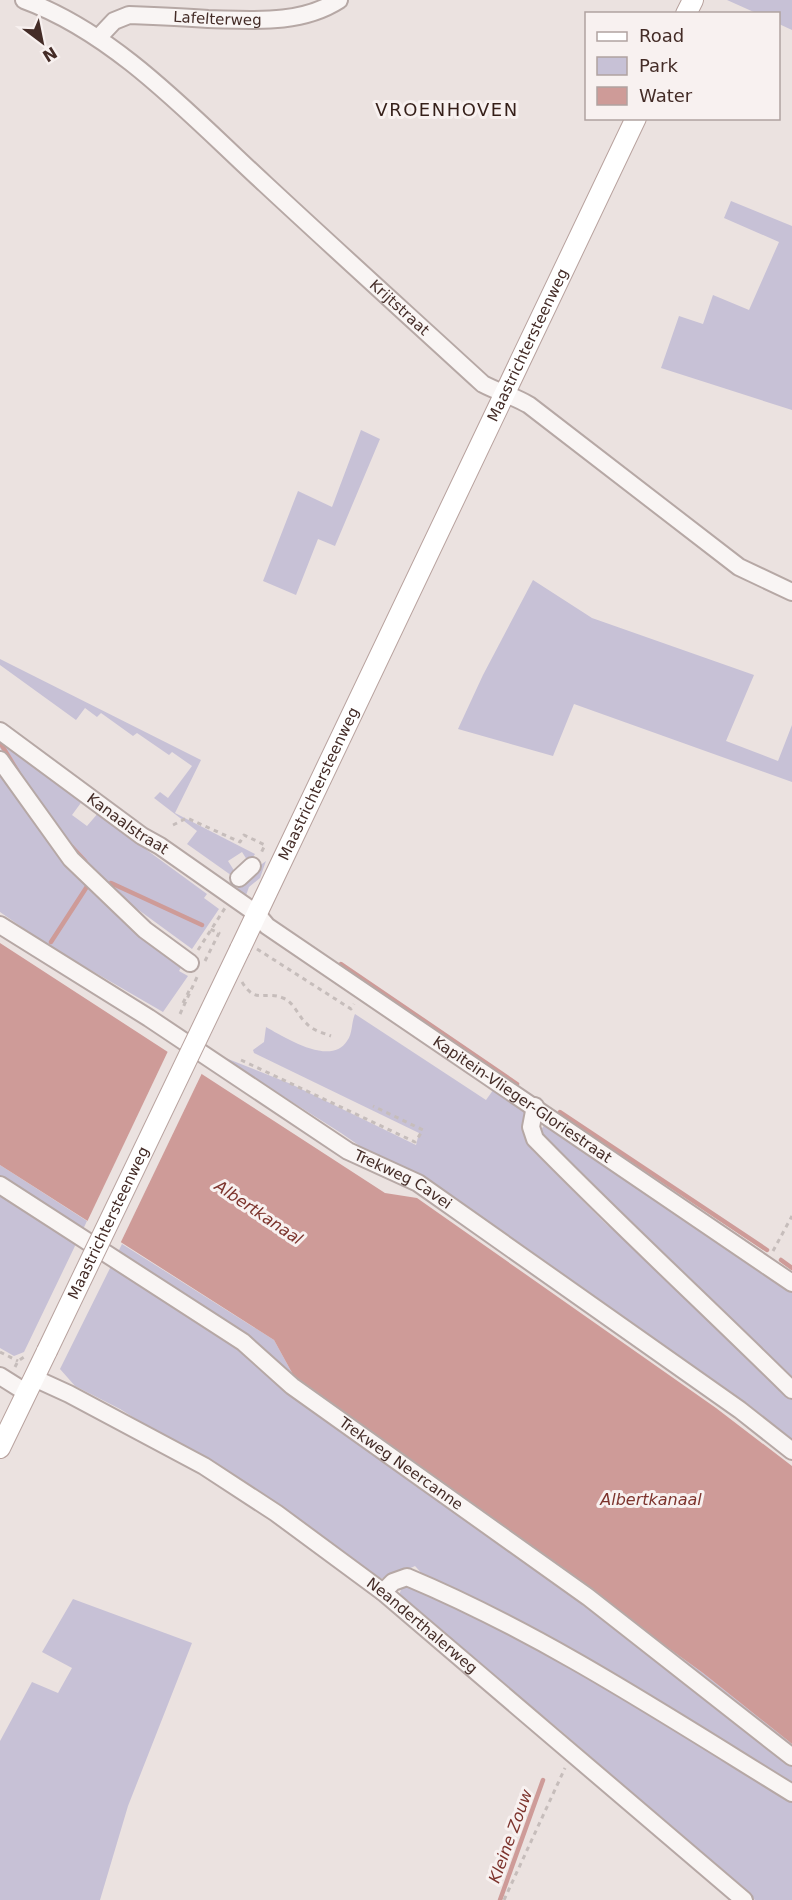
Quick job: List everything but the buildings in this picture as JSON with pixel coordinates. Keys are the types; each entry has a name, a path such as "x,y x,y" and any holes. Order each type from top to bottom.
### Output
{"main road":[{"name":"Maastrichtersteenweg","path":"0,1448 30,1385 38,1353 248,949 257,914 635,120"}],"street":[{"name":"Krijtstraat","path":"24,0 38,5 98,38 162,89 483,384 517,397 529,405 739,567 792,592"},
{"name":"Lafelterweg","path":"98,38 114,21 129,15 260,21 312,13 339,0"},
{"name":"Kanaalstraat","path":"0,731 142,836 160,846 257,914"},
{"path":"0,760 71,859 145,930 193,958"},
{"path":"239,878 252,866"},
{"name":"Kapitein-Vlieger-Gloriestraat","path":"257,914 267,926 535,1106 792,1283"},
{"name":"Trekweg Cavei","path":"0,926 149,1018 348,1151 417,1183 740,1410 792,1451"},
{"path":"535,1106 531,1127 536,1139 612,1217 792,1390"},
{"name":"Trekweg Neercanne","path":"0,1185 243,1342 292,1386 588,1598 792,1757"},
{"name":"Neanderthalerweg","path":"0,1376 69,1394 204,1466 276,1513 383,1592 744,1900"},
{"path":"383,1592 393,1582 407,1577 448,1594 583,1665 792,1793"}],"path":[{"path":"173,825 187,818 240,842 244,835 265,844 252,866"},
{"path":"193,958 224,909"},
{"path":"248,949 351,1009 355,1003 346,997"},
{"path":"239,978 249,993 284,998 307,1025 332,1036"},
{"path":"234,1056 415,1142 423,1130 373,1106"},
{"path":"766,1264 792,1216"},
{"path":"0,1352 18,1361 38,1353"},
{"path":"504,1900 572,1753"}],"green space":[{"path":"727,0 792,0 792,30 780,24 780,12 754,12"},
{"path":"731,201 792,226 792,410 661,368 679,316 703,324 713,295 749,310 779,242 724,218"},
{"path":"361,430 380,439 335,546 318,539 296,595 263,581 298,491 332,507"},
{"path":"533,580 592,618 754,675 726,741 778,761 792,725 792,782 574,704 553,756 458,729 483,675"},
{"path":"0,659 201,760 175,813 255,854 249,863 242,852 228,861 237,875 235,878 187,844 197,831 154,798 160,792 168,798 192,766 172,752 169,755 137,733 133,736 101,713 97,717 85,708 76,720 0,665"},
{"path":"0,741 83,800 72,815 87,826 99,812 103,818 207,894 204,898 219,909 192,949 99,881 22,786 0,748"},
{"path":"0,757 46,834 183,964 179,971 188,976 163,1012 49,946 0,912"},
{"path":"266,861 260,878 249,887 245,898 235,897 240,880"},
{"path":"355,1014 486,1100 496,1086 523,1108 526,1117 526,1140 533,1151 605,1223 707,1313 792,1396 792,1445 341,1133 218,1055 291,1084 416,1145 419,1133 254,1053 253,1050 264,1042 266,1027 307,1048 330,1051 340,1048 349,1038"},
{"path":"548,1120 792,1286 792,1385 705,1294 621,1212 576,1172 540,1131"},
{"path":"0,1165 87,1221 24,1352 14,1356 0,1348"},
{"path":"122,1244 274,1340 296,1380 703,1673 792,1744 792,1900 755,1900 559,1729 399,1596 402,1586 425,1577 415,1566 377,1580 274,1505 120,1409 75,1386 60,1369"},
{"path":"73,1599 192,1643 128,1806 100,1900 0,1900 0,1741 32,1682 58,1693 72,1668 42,1652"}],"water":[{"name":"Albertkanaal","path":"0,943 385,1193 417,1198 716,1408 792,1466 792,1744 703,1673 296,1380 274,1340 0,1165"}],"pier":[{"path":"169,1049 203,1071 119,1246 86,1224"}],"waterway":[{"path":"1,744 18,772"},
{"path":"72,847 85,861"},
{"path":"111,883 202,925"},
{"path":"51,942 88,885"},
{"path":"341,964 517,1084"},
{"path":"560,1112 767,1250"},
{"path":"781,1260 792,1268"},
{"name":"Kleine Zouw","path":"500,1900 543,1780"}],"district":[{"name":"VROENHOVEN","path":"447,110"}]}
